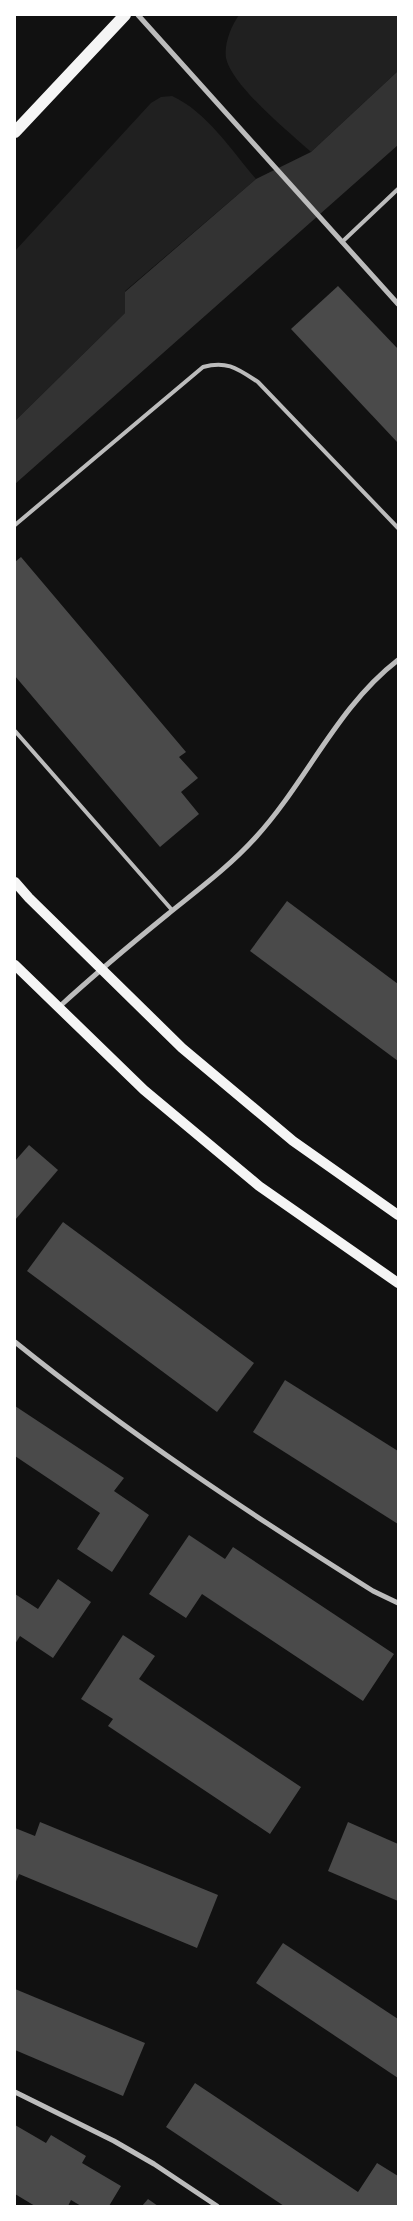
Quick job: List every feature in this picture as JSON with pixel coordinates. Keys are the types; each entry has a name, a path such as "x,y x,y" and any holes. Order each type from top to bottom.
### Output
{"main road":[{"path":"15,132 125,15"},
{"path":"15,882 182,1048 293,1141 398,1215"},
{"path":"15,965 144,1090 259,1186 398,1283"}],"street":[{"path":"138,15 398,304"},
{"path":"59,1007 101,969 236,858 258,834 325,741 362,695 398,660"},
{"path":"15,1342 71,1387 235,1502 366,1586 398,1603"},
{"path":"15,2092 114,2141 154,2164 217,2206"}],"lane":[{"path":"342,242 398,189"},
{"path":"15,525 203,367 215,364 234,368 258,382 398,528"},
{"path":"15,731 172,910"}],"shaded area":[{"path":"239,15 398,15 398,71 311,152 262,108 230,69 226,58 227,41 233,24"},
{"path":"398,71 398,145 15,484 15,421 125,313 125,292 256,179 311,152"},
{"path":"172,96 185,103 207,122 228,144 256,179 125,291 125,313 15,421 15,251 151,103 161,97"}],"building":[{"path":"338,286 398,349 398,443 291,329"},
{"path":"21,557 186,752 179,757 198,778 181,792 199,814 160,847 15,676 15,562"},
{"path":"287,901 398,984 398,1061 250,951"},
{"path":"29,1145 58,1170 15,1220 15,1161"},
{"path":"63,1222 254,1363 217,1412 27,1271"},
{"path":"285,1380 398,1451 398,1524 253,1432"},
{"path":"15,1406 124,1478 114,1491 149,1515 112,1572 77,1549 100,1513 15,1456"},
{"path":"189,1535 225,1559 233,1547 394,1654 363,1701 202,1594 186,1618 149,1594"},
{"path":"58,1579 91,1602 53,1658 20,1636 15,1644 15,1594 38,1609"},
{"path":"123,1635 155,1656 139,1679 301,1787 270,1834 108,1726 113,1719 81,1699"},
{"path":"40,1822 218,1895 197,1948 19,1874 15,1884 15,1828 35,1836"},
{"path":"348,1822 398,1844 398,1901 328,1871"},
{"path":"283,1943 398,2019 398,2078 256,1983"},
{"path":"15,1989 145,2043 123,2096 15,2050"},
{"path":"195,2083 358,2192 377,2163 398,2176 398,2204 396,2206 284,2206 166,2127"},
{"path":"15,2125 46,2143 51,2135 86,2156 82,2163 121,2186 109,2206 81,2206 71,2200 68,2206 35,2206 15,2194"},
{"path":"148,2199 158,2206 142,2206"}]}
